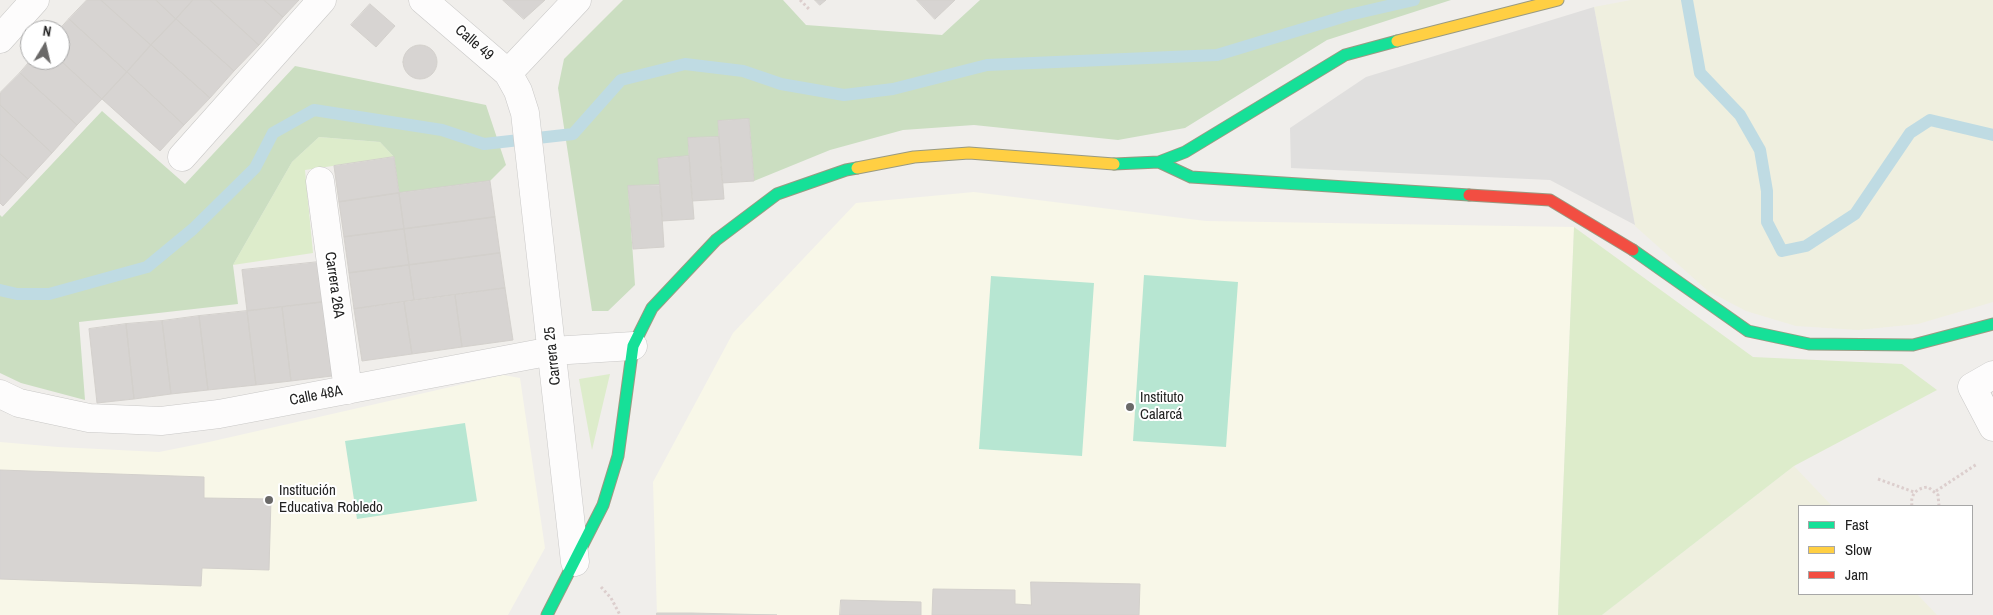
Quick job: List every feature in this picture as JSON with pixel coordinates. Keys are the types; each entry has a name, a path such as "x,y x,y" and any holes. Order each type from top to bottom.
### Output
{"street":[{"path":"0,39 35,0"},
{"path":"182,157 322,0"},
{"name":"Calle 49","path":"424,0 517,92"},
{"path":"517,92 577,0"},
{"path":"547,615 603,505 618,456 633,346 652,308 716,240 777,194 846,170 914,156 969,153 1115,164 1159,162 1185,152 1345,55 1558,0"},
{"name":"Carrera 25","path":"517,92 532,178 575,562"},
{"path":"1159,162 1190,177 1550,200 1632,249 1748,330 1809,344 1913,345 1993,324"},
{"name":"Carrera 26A","path":"320,181 348,390"},
{"name":"Calle 48A","path":"0,394 19,403 89,418 161,421 219,414 552,351 633,346"},
{"path":"1993,375 1972,387 1993,427"}],"path":[{"path":"800,0 809,9"},
{"path":"1878,479 1914,492 1924,488 1936,491 1977,464"},
{"path":"1936,491 1940,500 1939,505"},
{"path":"1912,505 1911,500 1914,492"}],"shaded area":[{"path":"1594,7 1635,225 1550,180 1291,168 1290,128 1366,77"},
{"name":"Instituto Calarcá","path":"974,192 1206,221 1574,227 1558,615 657,615 653,482 733,333 856,203"},
{"name":"Institución Educativa Robledo","path":"503,375 520,378 545,548 508,615 0,615 0,442 159,452"}],"green space":[{"path":"623,0 783,0 806,25 942,35 980,0 1451,0 1327,40 1185,128 1118,140 974,125 903,130 830,150 754,181 749,119 718,121 719,137 688,138 689,156 658,159 660,185 628,186 635,285 608,311 592,311 558,88 564,59"},
{"path":"1631,0 1993,0 1993,302 1918,324 1858,330 1796,326 1746,311 1708,291 1635,226 1594,7"},
{"path":"295,66 486,105 506,165 490,181 399,193 394,157 380,142 319,137 292,162 233,265 238,304 79,322 85,400 21,383 0,373 0,215 2,217 102,111 185,184"},
{"path":"319,137 380,142 394,157 305,170 313,253 233,265 292,162"},
{"path":"1574,227 1753,357 1902,364 1937,390 1794,466 1602,615 1558,615"},
{"path":"1144,275 1238,282 1226,447 1133,441"},
{"path":"991,276 1094,283 1082,456 979,449"},
{"path":"610,374 592,450 579,379"},
{"path":"465,423 477,501 357,519 345,441"},
{"path":"1794,466 1831,505 1798,505 1798,595 1918,595 1937,615 1602,615"}],"building":[{"path":"87,0 101,0 151,45 127,72 69,19"},
{"path":"101,0 156,0 176,19 151,45"},
{"path":"156,0 193,0 176,19"},
{"path":"193,0 210,0 259,45 234,71 176,19"},
{"path":"210,0 264,0 283,17 259,45"},
{"path":"264,0 299,0 283,17"},
{"path":"503,0 545,0 524,19"},
{"path":"815,0 826,0 820,5"},
{"path":"917,0 955,0 935,19"},
{"path":"370,4 395,26 376,47 351,25"},
{"path":"69,19 127,72 102,99 70,69 70,20"},
{"path":"176,19 234,71 210,98 151,45"},
{"path":"151,45 210,98 184,125 127,72"},
{"path":"420,45 432,50 437,62 432,74 420,79 408,74 403,62 408,50"},
{"path":"70,69 102,99 77,125 20,73 23,70"},
{"path":"127,72 184,125 160,151 102,99"},
{"path":"20,73 77,125 52,153 0,105 0,93"},
{"path":"0,105 52,153 28,179 0,154"},
{"path":"749,119 754,181 722,183 718,121"},
{"path":"719,137 724,199 692,201 688,138"},
{"path":"0,154 28,179 3,206 0,203"},
{"path":"689,156 694,219 662,221 658,159"},
{"path":"394,157 399,193 339,202 334,166"},
{"path":"490,181 495,217 404,229 399,193"},
{"path":"660,185 664,247 633,249 628,186"},
{"path":"399,193 404,229 344,237 339,202"},
{"path":"495,217 500,253 409,265 404,229"},
{"path":"404,229 409,265 349,273 344,237"},
{"path":"500,253 505,288 414,300 409,265"},
{"path":"319,262 323,302 247,311 242,270"},
{"path":"409,265 414,300 354,309 349,273"},
{"path":"505,288 513,340 462,347 455,295"},
{"path":"455,295 462,347 412,354 404,302"},
{"path":"323,302 332,376 291,381 282,307"},
{"path":"404,302 412,354 362,361 354,309"},
{"path":"282,307 291,381 256,385 247,311"},
{"path":"247,311 256,385 208,390 199,316"},
{"path":"199,316 208,390 171,394 162,321"},
{"path":"162,321 171,394 134,399 126,324"},
{"path":"126,324 134,399 97,403 89,329"},
{"path":"0,470 204,477 204,498 271,499 269,570 202,568 201,586 0,579"},
{"path":"1031,582 1140,584 1139,615 932,615 933,589 1015,590 1015,604 1031,605"},
{"path":"841,600 921,602 921,615 840,615"},
{"path":"657,613 691,613 777,615 657,615"}],"waterway":[{"path":"0,290 17,294 49,294 147,267 193,229 255,168 273,133 314,110 442,130 484,144 573,134 621,80 685,64 743,71 781,84 844,95 893,89 987,65 1217,55 1349,15 1414,0"},
{"path":"1687,0 1700,73 1740,115 1760,150 1767,191 1767,222 1782,251 1806,246 1855,214 1910,133 1930,120 1993,135"}],"traffic: fast":[{"path":"1114,164 1159,162 1185,152 1345,55 1397,41"},
{"path":"1159,162 1191,177 1469,195"},
{"path":"547,615 603,505 618,456 633,346 652,308 716,240 777,194 857,168"},
{"path":"1633,250 1748,331 1809,344 1913,345 1993,324"}],"traffic: slow":[{"path":"1397,41 1558,0"},
{"path":"857,168 914,157 969,153 1114,164"}],"traffic: jam":[{"path":"1469,195 1550,200 1633,250"}],"place":[{"name":"Instituto Calarcá","path":"1130,407"},
{"name":"Institución Educativa Robledo","path":"269,500"}]}
